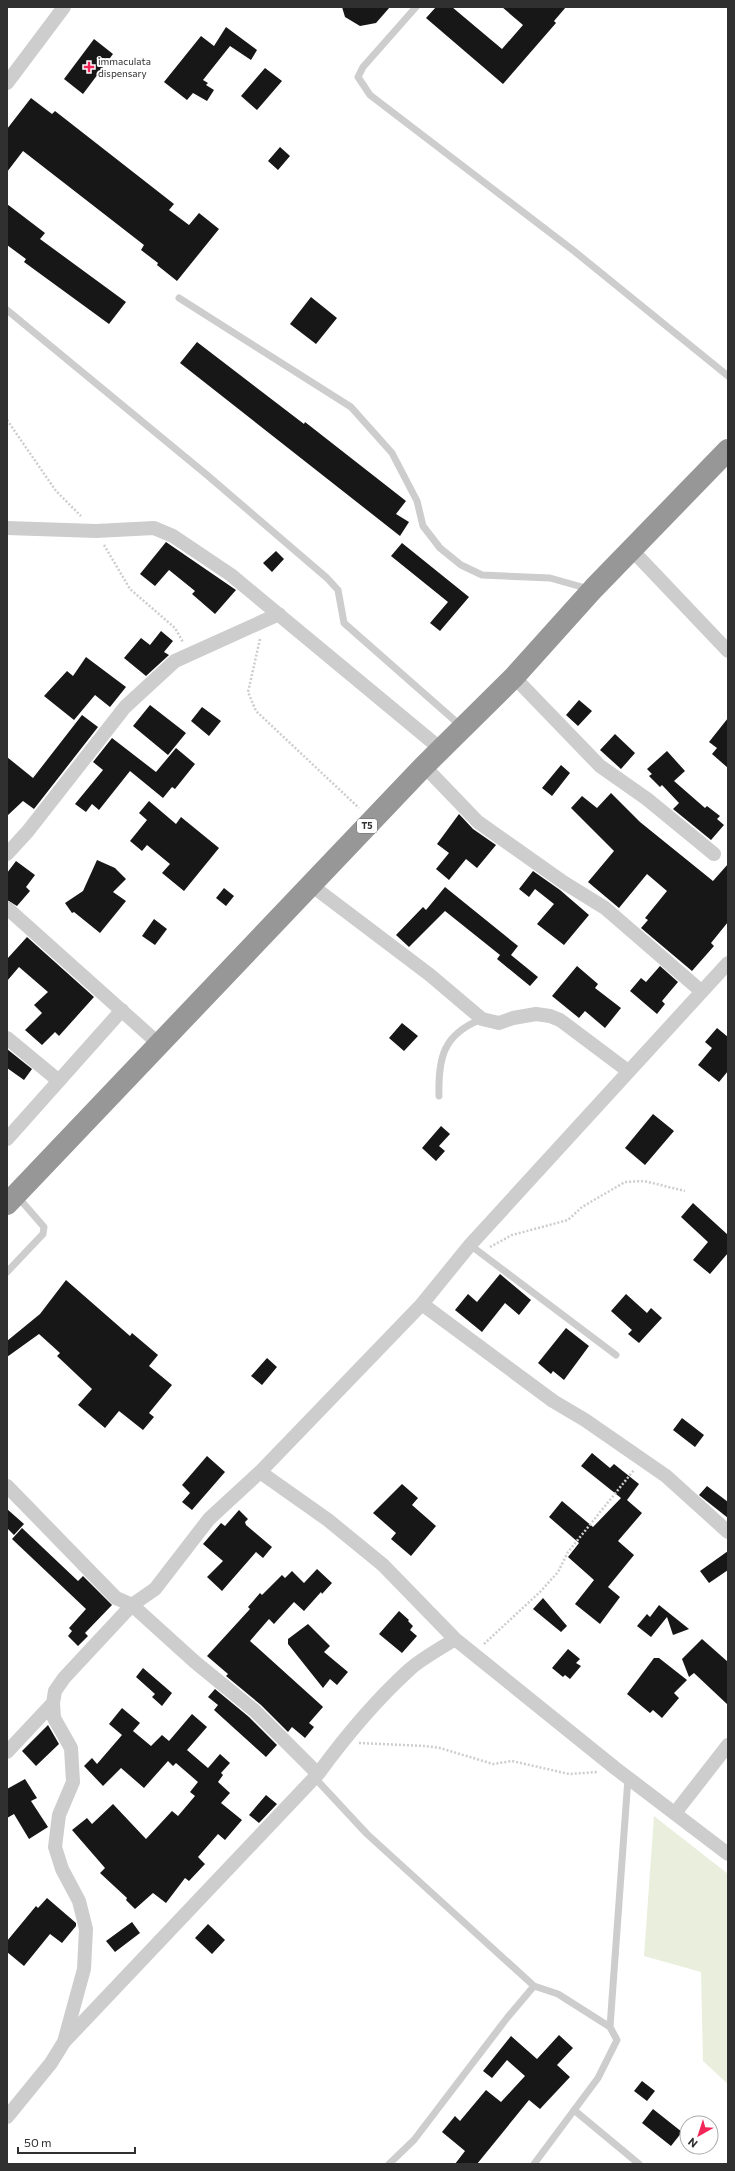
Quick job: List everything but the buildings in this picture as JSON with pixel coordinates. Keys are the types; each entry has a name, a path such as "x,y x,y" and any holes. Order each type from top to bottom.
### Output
{"highway":[{"name":"T5","path":"11,1199 424,766 442,750 462,727 514,677 593,590 728,450"}],"street":[{"path":"7,83 64,7"},
{"path":"7,528 96,531 154,528 173,536 231,575 280,614 442,750"},
{"path":"632,550 722,637 728,651"},
{"path":"7,854 28,831 125,707 175,661 280,614"},
{"path":"514,677 600,766 647,800 714,854"},
{"path":"424,766 478,822 563,882 604,908 701,990"},
{"path":"311,884 430,975 482,1019 499,1023 513,1018 536,1014 550,1016 560,1020 628,1071"},
{"path":"7,908 160,1044"},
{"path":"64,2042 84,1969 86,1929 79,1901 62,1869 55,1847 59,1815 73,1782 71,1748 54,1718 53,1703 55,1691 64,1678 132,1605 154,1589 209,1519 260,1472 475,1248 628,1071 701,990 727,966"},
{"path":"7,1139 122,1010"},
{"path":"7,1038 59,1081"},
{"path":"422,1304 553,1401 585,1420 666,1476 728,1532"},
{"path":"260,1472 328,1520 383,1566 455,1639 473,1654 628,1778 728,1854"},
{"path":"7,1486 116,1598 132,1605 195,1662 255,1712 316,1776"},
{"path":"7,2117 51,2063 64,2042 316,1776 342,1742 410,1669 455,1639"},
{"path":"7,1752 53,1703"},
{"path":"675,1813 728,1744"}],"lane":[{"path":"416,7 363,67 358,77 365,90 574,251 728,376"},
{"path":"179,298 351,407 392,453 417,500 423,526 440,548 461,565 482,574 550,578 593,590"},
{"path":"7,310 207,475 327,578 338,590 344,623 462,727"},
{"path":"439,1096 439,1077 446,1047 452,1037 465,1025 482,1019"},
{"path":"7,1272 42,1234 44,1226 11,1199"},
{"path":"475,1248 616,1355"},
{"path":"316,1776 367,1834 534,1986 558,1994 610,2027 617,2040 598,2078 534,2164"},
{"path":"610,2027 628,1778"},
{"path":"389,2164 414,2140 507,2018 534,1986"},
{"path":"574,2110 639,2164"}],"path":[{"path":"7,420 56,491 96,531 130,589 175,628 187,650 188,655"},
{"path":"265,620 248,692 256,711 372,821"},
{"path":"475,1248 512,1235 568,1220 582,1207 625,1182 644,1181 685,1191"},
{"path":"473,1654 541,1591 558,1572 568,1552 642,1459"},
{"path":"342,1742 440,1748 493,1764 512,1762 569,1774 604,1772 616,1768"}],"green space":[{"path":"654,1816 728,1874 728,2084 703,2061 701,1972 644,1956"}],"place":[{"name":"immaculata dispensary","path":"89,67"}]}
